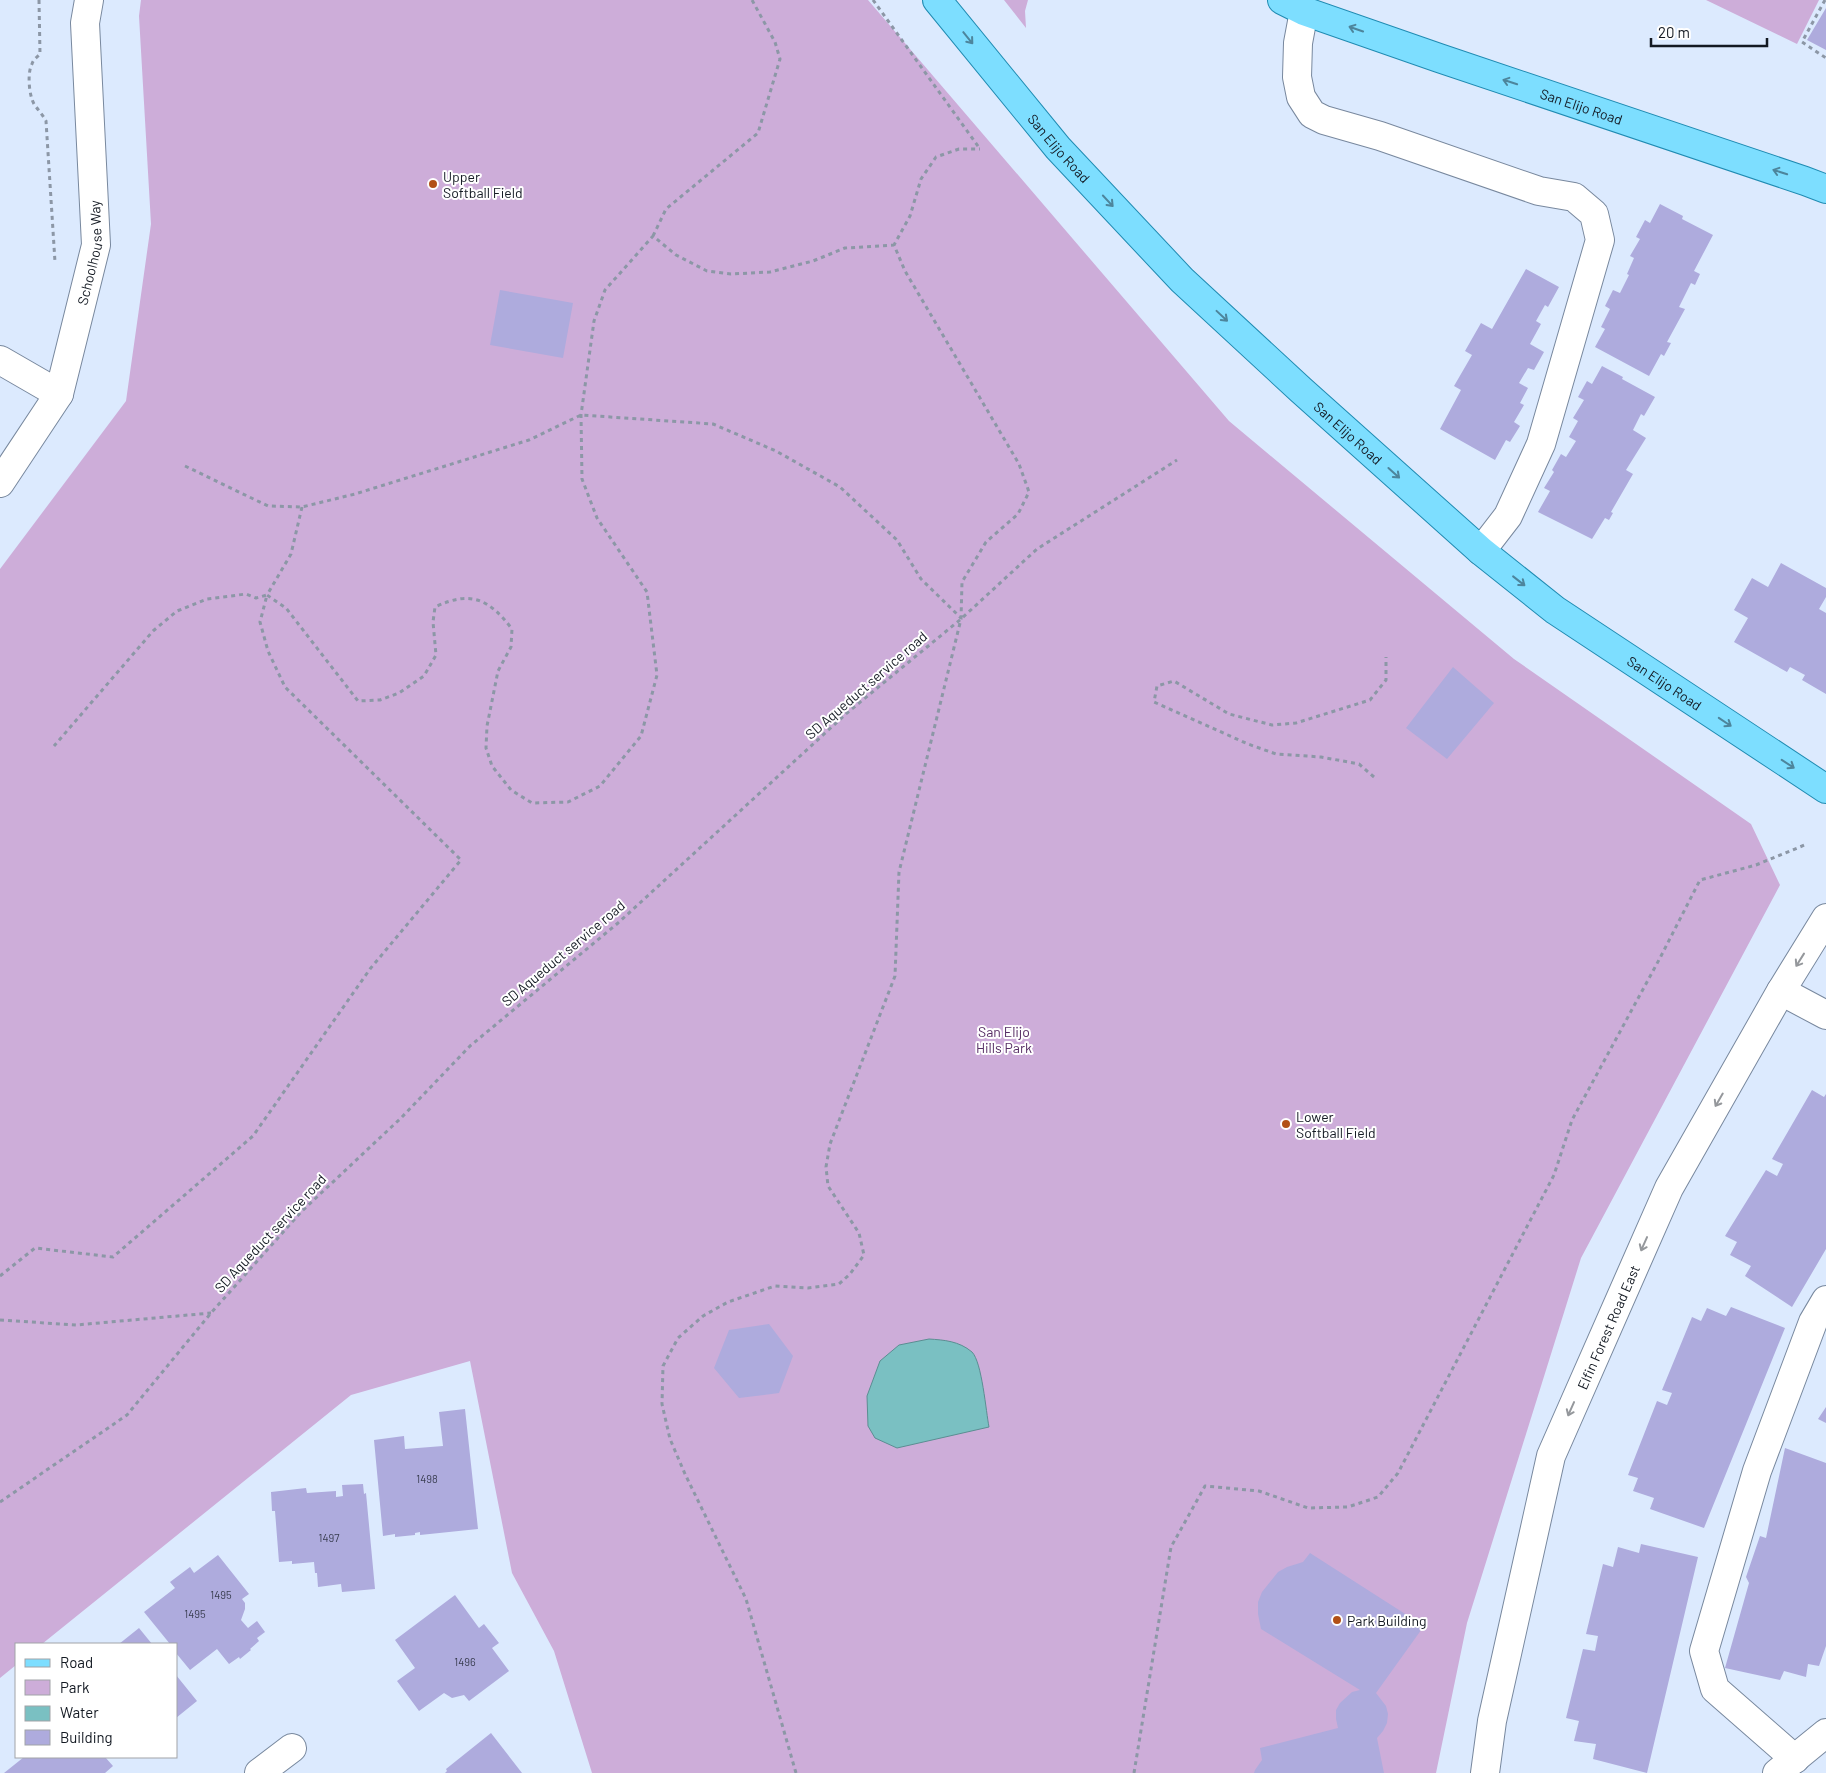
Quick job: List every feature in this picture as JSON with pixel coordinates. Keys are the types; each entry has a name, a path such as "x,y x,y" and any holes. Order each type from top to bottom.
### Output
{"main road":[{"name":"San Elijo Road","path":"937,0 1058,148 1182,280 1301,390 1481,551 1556,610 1826,789"},
{"name":"San Elijo Road","path":"1293,6 1449,62 1826,189"}],"street":[{"name":"Schoolhouse Way","path":"5,465 58,394 96,246 85,23 89,0"},
{"path":"1293,6 1298,43 1297,78 1301,97 1312,114 1324,120 1380,136 1539,191 1574,197 1594,214 1600,240 1541,444 1508,516 1481,551"},
{"path":"0,360 58,394"},
{"name":"Elfin Forest Road East","path":"1485,1773 1492,1721 1551,1456 1669,1188 1781,991 1826,918"},
{"path":"1781,991 1826,1015"},
{"path":"1825,1302 1813,1322 1756,1471 1704,1651 1715,1689 1786,1766 1826,1733"},
{"path":"259,1773 292,1748"}],"path":[{"path":"39,0 40,54 31,64 30,77 34,104 42,112 46,121 55,265"},
{"path":"54,746 153,631 178,611 207,599 246,594 256,598 267,595 286,608 358,701 380,700 399,693 424,676 436,655 433,622 435,607 452,599 480,599 500,613 512,629 512,647 498,670 487,726 486,748 492,766 511,790 532,803 568,802 600,786 641,736 657,674 646,592 597,518 582,479 581,415 594,321 605,290 653,236 666,209 758,133 780,59 775,42 752,0"},
{"path":"873,0 980,149 959,149 936,157 921,179 910,216 894,245"},
{"path":"1825,0 1802,42 1826,58"},
{"path":"653,236 676,255 708,271 731,274 770,272 813,261 845,248 894,245"},
{"path":"796,1773 746,1599 670,1439 662,1404 663,1366 678,1338 703,1316 728,1302 775,1286 808,1288 839,1284 850,1274 864,1255 859,1233 828,1186 826,1167 830,1144 895,976 899,872 961,619 962,582 986,542 1018,514 1029,492 1019,464 905,271 894,245"},
{"path":"185,466 268,506 302,507 355,494 529,440 581,415 713,424 776,451 840,487 897,540 921,579 961,619"},
{"name":"SD Aqueduct service road","path":"0,1502 127,1415 211,1313 301,1212 401,1118 470,1046 618,923 847,713 961,619 1037,548 1177,460"},
{"path":"0,1276 35,1248 113,1257 253,1136 370,969 461,860 285,687 268,651 260,622 267,595 291,554 302,507"},
{"path":"1374,777 1359,764 1321,757 1276,754 1257,748 1154,702 1157,686 1174,682 1229,714 1272,726 1296,723 1370,700 1386,680 1386,658"},
{"path":"1134,1773 1171,1547 1205,1486 1259,1491 1308,1508 1348,1508 1378,1497 1398,1473 1554,1175 1572,1120 1700,880 1756,865 1807,844"},
{"path":"0,1320 76,1325 211,1313"}],"green space":[{"name":"San Elijo Hills Park","path":"141,0 868,0 1229,421 1514,659 1751,824 1780,885 1581,1258 1467,1623 1436,1773 592,1773 554,1651 512,1573 470,1361 351,1395 43,1643 15,1643 15,1666 0,1678 0,569 126,401 151,224 139,16"},
{"path":"1004,0 1028,0 1025,11 1026,28"},
{"path":"1706,0 1819,0 1797,44"}],"water":[{"path":"929,1339 957,1343 972,1352 981,1376 989,1427 897,1448 875,1438 868,1426 867,1396 880,1361 899,1345"}],"building":[{"path":"1826,8 1826,50 1807,40"},
{"path":"1660,204 1683,216 1682,219 1713,235 1694,271 1700,274 1695,285 1691,283 1679,307 1685,309 1667,342 1671,343 1664,356 1661,354 1649,376 1595,347 1605,329 1601,327 1610,309 1605,306 1613,290 1620,293 1629,275 1627,274 1634,258 1630,256 1640,239 1636,237 1645,220 1650,223"},
{"path":"1526,269 1559,287 1548,307 1545,305 1536,321 1541,324 1530,344 1544,352 1534,370 1528,368 1519,383 1528,388 1520,403 1524,405 1514,422 1520,426 1510,442 1506,440 1495,460 1440,429 1461,390 1454,386 1472,355 1465,351 1481,323 1492,329"},
{"path":"500,290 573,303 563,358 490,345"},
{"path":"1602,366 1655,397 1644,416 1641,414 1633,430 1646,438 1626,470 1633,474 1611,512 1613,513 1609,520 1605,518 1592,539 1538,512 1550,491 1544,488 1554,472 1552,470 1561,454 1566,457 1576,441 1569,437 1578,421 1573,418 1584,400 1578,397 1587,381 1592,384"},
{"path":"1781,563 1826,588 1826,597 1819,609 1826,613 1826,694 1802,680 1805,675 1790,667 1787,672 1734,642 1748,618 1734,610 1752,578 1768,587"},
{"path":"1453,667 1494,703 1447,759 1406,728"},
{"path":"1812,1090 1824,1097 1826,1094 1826,1249 1792,1307 1745,1276 1751,1266 1730,1255 1737,1242 1725,1236 1766,1170 1777,1176 1783,1164 1772,1159"},
{"path":"1731,1307 1785,1328 1704,1528 1650,1509 1654,1498 1633,1491 1638,1478 1628,1475 1657,1401 1667,1405 1672,1393 1662,1390 1692,1317 1701,1321 1707,1308 1726,1316"},
{"path":"769,1324 793,1356 779,1393 739,1398 714,1368 729,1330"},
{"path":"1826,1407 1826,1423 1818,1419"},
{"path":"465,1409 478,1529 420,1535 420,1532 415,1533 415,1535 395,1537 395,1534 383,1536 374,1440 404,1436 405,1449 443,1446 439,1412"},
{"path":"1785,1448 1826,1463 1826,1646 1819,1666 1808,1664 1806,1677 1784,1671 1780,1680 1725,1668 1749,1583 1746,1577 1760,1536 1766,1538"},
{"path":"363,1484 364,1494 366,1493 375,1589 342,1592 341,1584 318,1587 314,1562 292,1564 292,1561 279,1562 275,1511 272,1511 271,1492 306,1488 307,1493 336,1491 336,1497 343,1496 342,1485"},
{"path":"1641,1544 1698,1557 1647,1773 1593,1759 1596,1744 1574,1741 1579,1721 1566,1718 1583,1649 1595,1651 1598,1636 1586,1634 1603,1564 1613,1567 1618,1547 1639,1553"},
{"name":"Park Building","path":"1310,1553 1424,1626 1376,1693 1386,1706 1388,1714 1387,1723 1377,1738 1384,1773 1254,1773 1262,1760 1260,1748 1338,1728 1336,1710 1340,1703 1352,1692 1360,1690 1261,1629 1258,1602 1262,1592 1278,1572 1303,1562"},
{"path":"218,1555 249,1594 242,1599 245,1603 245,1609 241,1620 248,1628 257,1621 265,1632 257,1638 259,1641 251,1650 240,1659 239,1657 229,1664 217,1649 190,1670 178,1655 178,1643 169,1643 144,1612 175,1588 170,1582 190,1567 194,1573"},
{"path":"455,1595 479,1628 484,1624 499,1643 492,1648 509,1671 469,1701 464,1695 452,1698 444,1693 419,1711 397,1681 415,1668 395,1640"},
{"path":"139,1628 151,1643 120,1643"},
{"path":"178,1677 197,1701 178,1716"},
{"path":"491,1733 522,1773 445,1773 446,1769"},
{"path":"23,1758 106,1758 113,1766 105,1773 4,1773"}],"place":[{"name":"Upper Softball Field","path":"433,184"},
{"name":"Lower Softball Field","path":"1286,1124"},
{"name":"Park Building","path":"1337,1620"}]}
